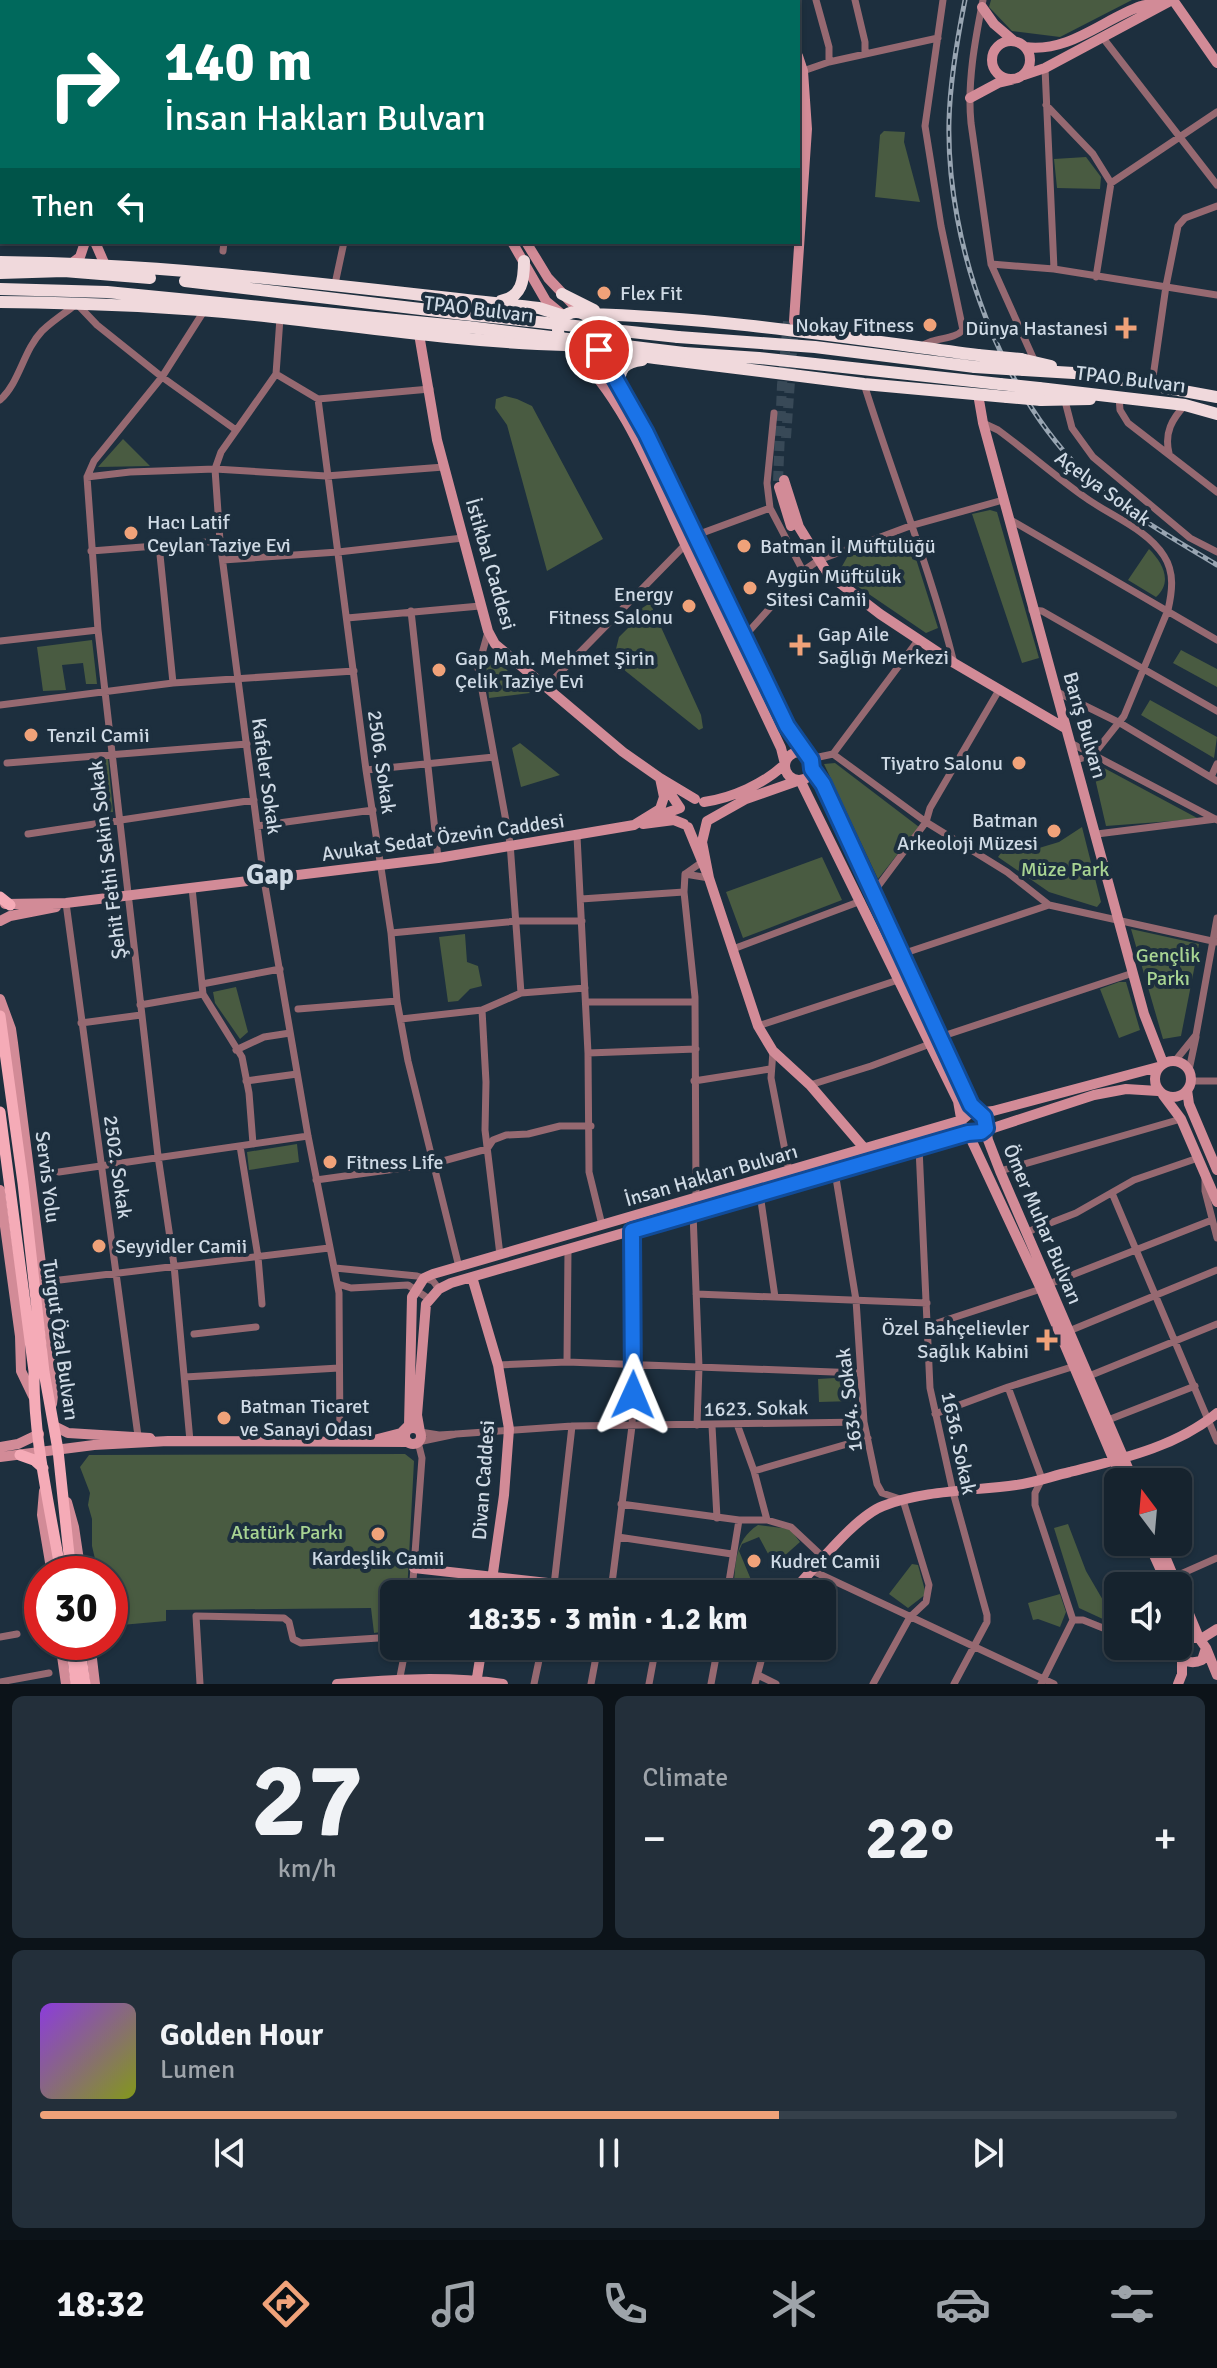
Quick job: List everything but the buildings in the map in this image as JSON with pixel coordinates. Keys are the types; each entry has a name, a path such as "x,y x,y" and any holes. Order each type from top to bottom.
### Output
{"highway":[{"path":"491,303 507,300 517,293 524,277 524,261"},
{"name":"TPAO Bulvarı","path":"0,262 105,265 335,284 539,308 564,316"},
{"name":"TPAO Bulvarı","path":"0,273 64,271 169,279 678,337 977,361 1046,372 1090,374 1217,397"},
{"name":"TPAO Bulvarı","path":"0,289 107,292 468,327 684,353 1000,384 1040,394 1119,397 1185,405 1217,414"},
{"path":"562,294 609,315"},
{"name":"TPAO Bulvarı","path":"0,302 204,311 567,346"},
{"path":"582,313 593,324 594,343"},
{"path":"1090,374 1021,359 977,361 921,347 609,315 582,313 564,316 557,329 567,346 581,348 594,343 655,358 864,384 1007,397 1040,394 1065,401 1119,397"},
{"path":"619,386 619,373 626,364 655,358"}],"main road":[{"name":"Turgut Özal Bulvarı","path":"0,1016 33,1283 58,1450 69,1556"},
{"name":"Turgut Özal Bulvarı","path":"0,1112 33,1283 33,1396 58,1556"},
{"path":"20,1455 34,1460 44,1469"},
{"path":"73,1660 76,1684"},
{"path":"82,1660 85,1684"}],"street":[{"path":"816,0 829,47 829,62"},
{"path":"855,0 865,54"},
{"path":"921,347 928,342 959,335 963,330 941,226 925,126 943,0"},
{"path":"970,98 998,83 1045,68 1172,0"},
{"path":"982,4 994,24 1014,41 1025,47 1042,49 1078,38 1141,7 1172,0"},
{"path":"1172,0 1217,63"},
{"path":"982,4 970,98 991,264 1035,362"},
{"path":"803,71 829,62 938,38"},
{"path":"1103,38 1217,185"},
{"path":"1012,79 996,71 992,59 997,47 1014,41"},
{"path":"1024,75 1031,58 1025,47"},
{"path":"800,62 803,71 800,163"},
{"path":"1045,68 1054,269"},
{"path":"1046,105 1093,154 1111,183 1096,277"},
{"path":"1111,183 1217,112"},
{"path":"1152,384 1178,226 1185,218 1217,206"},
{"path":"72,263 80,257 84,244"},
{"path":"96,244 105,265"},
{"path":"335,284 344,244"},
{"path":"513,244 546,301 564,316"},
{"path":"527,244 548,278 582,313"},
{"path":"794,244 791,321 795,244"},
{"path":"991,264 1054,269 1217,295"},
{"path":"0,400 11,390 22,362 43,330 77,304 97,325 162,377 236,430"},
{"path":"87,477 94,461 162,377 204,311"},
{"path":"215,469 221,452 276,374 280,318"},
{"name":"İstikbal Caddesi","path":"419,334 444,467 480,606 495,644 623,752 699,800"},
{"path":"594,343 646,433 743,638 812,769 808,776 800,780 722,810 701,827 686,826"},
{"path":"567,346 589,366 625,420 781,746 789,776 800,780"},
{"path":"276,374 318,399 430,389"},
{"path":"864,384 939,604 954,663"},
{"name":"Barış Bulvarı","path":"978,394 1007,518 1097,834 1144,1014 1165,1064"},
{"path":"1119,397 1120,410 1128,423 1217,492"},
{"name":"2506. Sokak","path":"318,399 366,770 391,933 397,1001 432,1164 459,1267"},
{"path":"1065,401 1072,428 1093,457 1190,538 1217,552"},
{"path":"1169,453 1166,442 1171,424 1185,405"},
{"path":"774,413 767,483 770,508 803,571"},
{"name":"Açelya Sokak","path":"983,423 998,430 1085,497 1136,530 1163,555 1171,575 1168,610 1145,670 1120,723 1093,755"},
{"path":"87,477 215,469 326,476 444,467"},
{"name":"Kafeler Sokak","path":"215,469 220,541 264,880 316,1180 338,1284 340,1442"},
{"name":"Şehit Fethi Sekin Sokak","path":"87,477 111,756 158,1156 174,1265 190,1441"},
{"path":"781,480 790,524 828,574 880,614 954,663 1065,728"},
{"path":"743,638 803,571 816,562 910,526 1003,500"},
{"path":"694,536 770,508"},
{"path":"1007,518 1217,640"},
{"path":"223,560 338,552 463,538"},
{"path":"91,551 220,541"},
{"path":"159,545 173,683"},
{"path":"546,687 685,545"},
{"path":"347,618 480,606"},
{"path":"1032,610 1042,611 1217,711"},
{"path":"411,611 438,858"},
{"path":"0,641 98,630"},
{"path":"488,631 478,668 511,848 521,993"},
{"path":"680,808 686,801 725,798 769,777 792,754 819,757 833,754 919,639"},
{"path":"0,705 173,683 354,671"},
{"path":"873,893 926,822 930,808 999,690"},
{"path":"1055,691 1120,723 1214,779 1217,764"},
{"path":"1069,742 1217,820"},
{"path":"7,763 247,744"},
{"path":"833,754 926,822 1007,872 1049,905 1214,941"},
{"path":"1076,760 1093,755"},
{"path":"366,770 494,757"},
{"name":"Ömer Muhar Bulvarı","path":"812,769 823,784 902,954 958,1101 964,1129 1069,1331 1089,1376 1108,1420 1121,1468"},
{"path":"660,778 680,808 680,817 709,878 758,1026 773,1051 810,1085 864,1148"},
{"path":"634,825 660,809 664,797 660,778"},
{"name":"Ömer Muhar Bulvarı","path":"800,780 898,980 971,1105 984,1117 1000,1171 1027,1232 1075,1366 1125,1468"},
{"path":"28,834 254,800"},
{"path":"699,800 709,809 702,842 709,878"},
{"name":"Avukat Sedat Özevin Caddesi","path":"634,825 680,808"},
{"path":"257,826 373,810"},
{"name":"Avukat Sedat Özevin Caddesi","path":"66,903 511,848 662,820 674,820 686,826"},
{"path":"1097,834 1217,820"},
{"path":"577,836 591,1126 589,1172 602,1225"},
{"path":"685,874 702,862"},
{"path":"685,874 709,878"},
{"path":"685,874 695,1002 696,1198"},
{"path":"192,888 203,994 242,1057 253,1144"},
{"path":"581,899 684,892"},
{"path":"733,949 861,901"},
{"path":"3,902 66,903"},
{"path":"0,921 66,903"},
{"name":"2502. Sokak","path":"66,903 138,1436"},
{"path":"902,954 1049,905"},
{"path":"1217,918 1189,1081 1189,1104 1217,1170"},
{"path":"391,933 517,921 582,921"},
{"path":"202,984 280,969"},
{"path":"810,1085 1133,973"},
{"path":"758,1026 898,980"},
{"path":"401,1019 482,1010 521,993 585,988"},
{"path":"140,1005 203,994"},
{"path":"0,999 11,1029 6,1049"},
{"path":"298,1009 397,1001"},
{"path":"586,1002 695,1002"},
{"path":"482,1010 487,1149 500,1255"},
{"path":"81,1023 141,1015"},
{"path":"236,1050 264,1037 290,1033"},
{"path":"1196,1035 1165,1064 1154,1079 1181,1119 1217,1202"},
{"path":"588,1053 696,1049"},
{"path":"773,1051 770,1069 789,1171"},
{"path":"1165,1064 1189,1081 1217,1081"},
{"name":"İnsan Hakları Bulvarı","path":"424,1278 962,1120 979,1111 993,1111 1165,1064"},
{"path":"694,1081 770,1069"},
{"path":"246,1081 297,1074"},
{"name":"İnsan Hakları Bulvarı","path":"429,1299 439,1289 472,1277 968,1133 981,1132 1094,1095 1126,1089 1161,1093 1173,1098 1189,1081"},
{"path":"1000,1171 1181,1119"},
{"path":"316,1180 432,1164 487,1149 493,1140 506,1135 528,1134 560,1126 591,1126"},
{"path":"59,1172 308,1136"},
{"path":"240,1146 258,1257 262,1304"},
{"name":"1636. Sokak","path":"919,1148 930,1388 953,1492 987,1615 987,1622 954,1684"},
{"path":"1027,1232 1076,1213 1134,1180 1198,1158"},
{"name":"1634. Sokak","path":"835,1172 856,1300 864,1422 879,1491 903,1500"},
{"path":"1205,1175 1205,1191 1217,1238"},
{"path":"0,1190 33,1283 329,1248"},
{"path":"1112,1193 1195,1386 1213,1416 1217,1441"},
{"path":"760,1194 775,1297"},
{"path":"693,1213 699,1367 697,1425"},
{"path":"928,1326 1045,1287 1212,1220"},
{"path":"613,1580 632,1426 632,1231"},
{"path":"567,1362 568,1249"},
{"path":"335,1268 424,1278 433,1281 439,1289"},
{"path":"1069,1331 1217,1270"},
{"name":"Divan Caddesi","path":"472,1277 498,1365 509,1429 492,1580"},
{"path":"406,1430 410,1421 412,1297 424,1278"},
{"path":"338,1284 346,1288 408,1285 429,1299 426,1304 415,1439"},
{"path":"696,1294 927,1303"},
{"path":"1089,1376 1217,1324"},
{"path":"194,1334 256,1327"},
{"path":"498,1365 567,1362 859,1373"},
{"path":"935,1414 1075,1366"},
{"path":"185,1377 339,1368"},
{"path":"1108,1420 1195,1386"},
{"path":"1008,1387 1042,1479 1035,1493 1035,1505 1073,1620 1042,1682"},
{"path":"804,1580 823,1557 881,1506 953,1492 1021,1485 1119,1459 1174,1441 1213,1416"},
{"name":"1623. Sokak","path":"415,1439 572,1426 864,1422"},
{"path":"737,1424 767,1520"},
{"path":"54,1426 68,1433 138,1436 168,1441"},
{"path":"554,1580 572,1426"},
{"path":"712,1426 717,1518"},
{"path":"366,1442 414,1427 422,1458 413,1580"},
{"path":"0,1447 18,1444 39,1434"},
{"path":"754,1471 868,1438"},
{"path":"0,1457 168,1441 366,1442 415,1439"},
{"path":"46,1485 42,1515 49,1556"},
{"path":"61,1487 74,1527 78,1556"},
{"path":"873,1684 910,1617 926,1602 929,1585 903,1500"},
{"path":"621,1504 717,1518 767,1520 797,1531 823,1557"},
{"path":"729,1580 739,1520"},
{"path":"618,1537 732,1554"},
{"path":"1189,1572 1217,1558"},
{"path":"414,1568 513,1580"},
{"path":"813,1571 974,1646 1042,1682 1054,1684"},
{"path":"200,1684 196,1616 284,1618 289,1622 293,1639 301,1643 380,1638"},
{"path":"1073,1620 1083,1620 1104,1628"},
{"path":"1192,1622 1217,1677"},
{"path":"1203,1643 1217,1629"},
{"path":"0,1637 17,1634"},
{"path":"1192,1641 1203,1643 1217,1636"},
{"path":"1180,1679 1205,1657 1203,1643"},
{"path":"63,1660 66,1684"},
{"path":"92,1660 95,1684"},
{"path":"398,1682 403,1660"},
{"path":"476,1682 480,1660"},
{"path":"534,1684 539,1660"},
{"path":"591,1684 595,1660"},
{"path":"649,1684 653,1660"},
{"path":"711,1684 715,1660"},
{"path":"762,1660 757,1680 776,1684"},
{"path":"1188,1660 1210,1666 1217,1677"},
{"path":"0,1682 49,1673"},
{"path":"337,1684 503,1684"}],"green space":[{"path":"991,0 1132,0 1060,37 1012,31 989,7"},
{"path":"884,131 905,132 904,142 920,202 875,197 880,135"},
{"path":"1086,157 1101,177 1100,189 1057,188 1054,159"},
{"path":"505,396 532,406 603,539 547,571 507,425 495,408 496,399"},
{"path":"123,439 150,466 98,467"},
{"path":"990,510 997,512 1039,658 1022,663 972,514"},
{"path":"904,536 910,540 938,628 926,633 857,586 841,568 850,552"},
{"path":"1149,549 1158,560 1165,579 1156,597 1128,580"},
{"path":"650,603 701,715 703,728 699,730 613,661 619,637 633,623 633,614"},
{"path":"92,640 97,684 86,684 83,663 62,665 66,690 43,691 37,647"},
{"path":"1181,650 1217,669 1217,687 1173,663"},
{"path":"492,660 499,662 530,693 489,698 486,663"},
{"path":"1150,700 1217,737 1214,758 1141,715"},
{"path":"520,743 560,775 521,787 512,748"},
{"path":"108,758 113,812 96,813 91,759"},
{"path":"1091,761 1199,819 1106,826"},
{"path":"835,763 919,827 878,879 824,764"},
{"name":"Müze Park","path":"1082,827 1101,902 1097,907 1049,892 998,857 1003,850 1039,848 1059,842"},
{"path":"822,857 842,900 743,938 726,892"},
{"name":"Gençlik Parkı","path":"1131,929 1199,944 1181,1036 1163,1039"},
{"path":"465,934 467,962 478,966 482,986 470,989 458,1001 448,1002 439,937"},
{"path":"1126,982 1140,1030 1119,1038 1100,989"},
{"path":"236,987 248,1032 240,1039 215,1003 213,992"},
{"path":"297,1144 299,1162 249,1170 247,1152"},
{"path":"851,1377 854,1401 819,1402 818,1379"},
{"name":"Atatürk Parkı","path":"405,1454 414,1461 408,1580 380,1580 380,1632 374,1633 371,1608 166,1610 166,1621 128,1624 128,1556 94,1556 92,1546 92,1519 88,1505 90,1493 80,1467 89,1455"},
{"path":"1068,1524 1086,1571 1104,1602 1104,1620 1079,1608 1054,1528"},
{"path":"758,1525 790,1529 800,1542 774,1565 759,1537 742,1544 739,1551 751,1580 734,1580 736,1564 740,1546"},
{"path":"912,1564 918,1565 926,1594 908,1608 889,1594"},
{"path":"1060,1594 1066,1612 1060,1627 1033,1620 1028,1603"}],"tunnel":[{"path":"778,481 788,321"},
{"path":"786,438 793,338"}],"railway":[{"path":"965,0 951,90 951,169 957,218 969,268 986,318 1007,365 1062,449 1124,507 1217,565"}],"place":[{"name":"Flex Fit","path":"604,293"},
{"name":"Nokay Fitness","path":"930,325"},
{"name":"Dünya Hastanesi","path":"1126,328"},
{"name":"Hacı Latif Ceylan Taziye Evi","path":"131,533"},
{"name":"Batman İl Müftülüğü","path":"744,546"},
{"name":"Aygün Müftülük Sitesi Camii","path":"750,588"},
{"name":"Energy Fitness Salonu","path":"689,606"},
{"name":"Gap Aile Sağlığı Merkezi","path":"800,645"},
{"name":"Gap Mah. Mehmet Şirin Çelik Taziye Evi","path":"439,670"},
{"name":"Tenzil Camii","path":"31,735"},
{"name":"Tiyatro Salonu","path":"1019,763"},
{"name":"Batman Arkeoloji Müzesi","path":"1054,831"},
{"name":"Fitness Life","path":"330,1162"},
{"name":"Seyyidler Camii","path":"99,1246"},
{"name":"Özel Bahçelievler Sağlık Kabini","path":"1047,1340"},
{"name":"Batman Ticaret ve Sanayi Odası","path":"224,1418"},
{"name":"Kardeşlik Camii","path":"378,1534"},
{"name":"Kudret Camii","path":"754,1561"}],"district":[{"name":"Gap","path":"270,874"}],"route":[{"path":"599,350 646,433 787,726 811,760 812,769 823,784 971,1105 984,1117 986,1128 981,1132 968,1133 632,1231 633,1395"}]}
